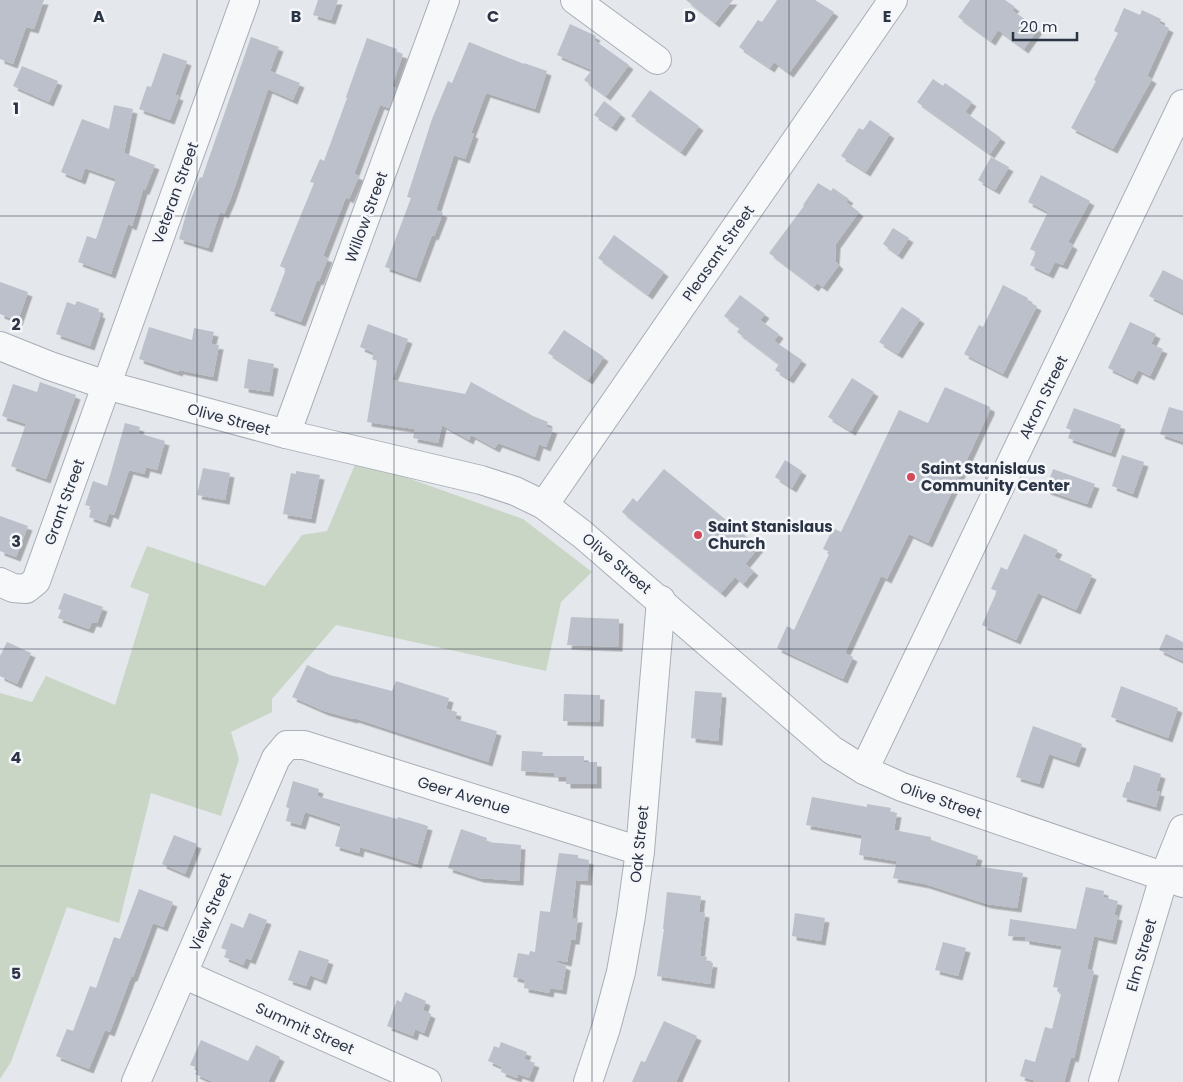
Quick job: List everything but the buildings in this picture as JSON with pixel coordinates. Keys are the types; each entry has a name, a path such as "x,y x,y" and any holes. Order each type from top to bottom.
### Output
{"street":[{"name":"Veteran Street","path":"106,385 245,0"},
{"name":"Willow Street","path":"286,434 445,0"},
{"path":"575,0 657,60"},
{"name":"Pleasant Street","path":"544,505 893,0"},
{"name":"Akron Street","path":"864,770 1183,104"},
{"name":"Olive Street","path":"0,346 50,366 106,385 286,434 481,480 515,491 544,505 582,534 661,600 832,750 864,770 902,787 1174,880"},
{"name":"Grant Street","path":"0,582 14,588 26,589 36,581 106,385"},
{"name":"Oak Street","path":"588,1082 606,1028 621,972 632,916 640,851 661,600"},
{"name":"Geer Avenue","path":"288,745 304,745 640,851"},
{"name":"View Street","path":"136,1082 276,758 288,745"},
{"name":"Elm Street","path":"1104,1082 1174,880 1183,829"},
{"name":"Summit Street","path":"183,974 427,1082"}],"green space":[{"path":"357,460 523,519 592,572 561,602 546,671 336,625 272,699 272,712 231,732 239,759 221,816 151,793 119,923 67,907 11,1062 0,1079 0,693 32,702 46,676 115,705 149,594 130,587 147,546 265,586 302,535 327,531"}],"place":[{"name":"Saint Stanislaus Community Center","path":"911,477"},
{"name":"Saint Stanislaus Church","path":"698,535"}]}
